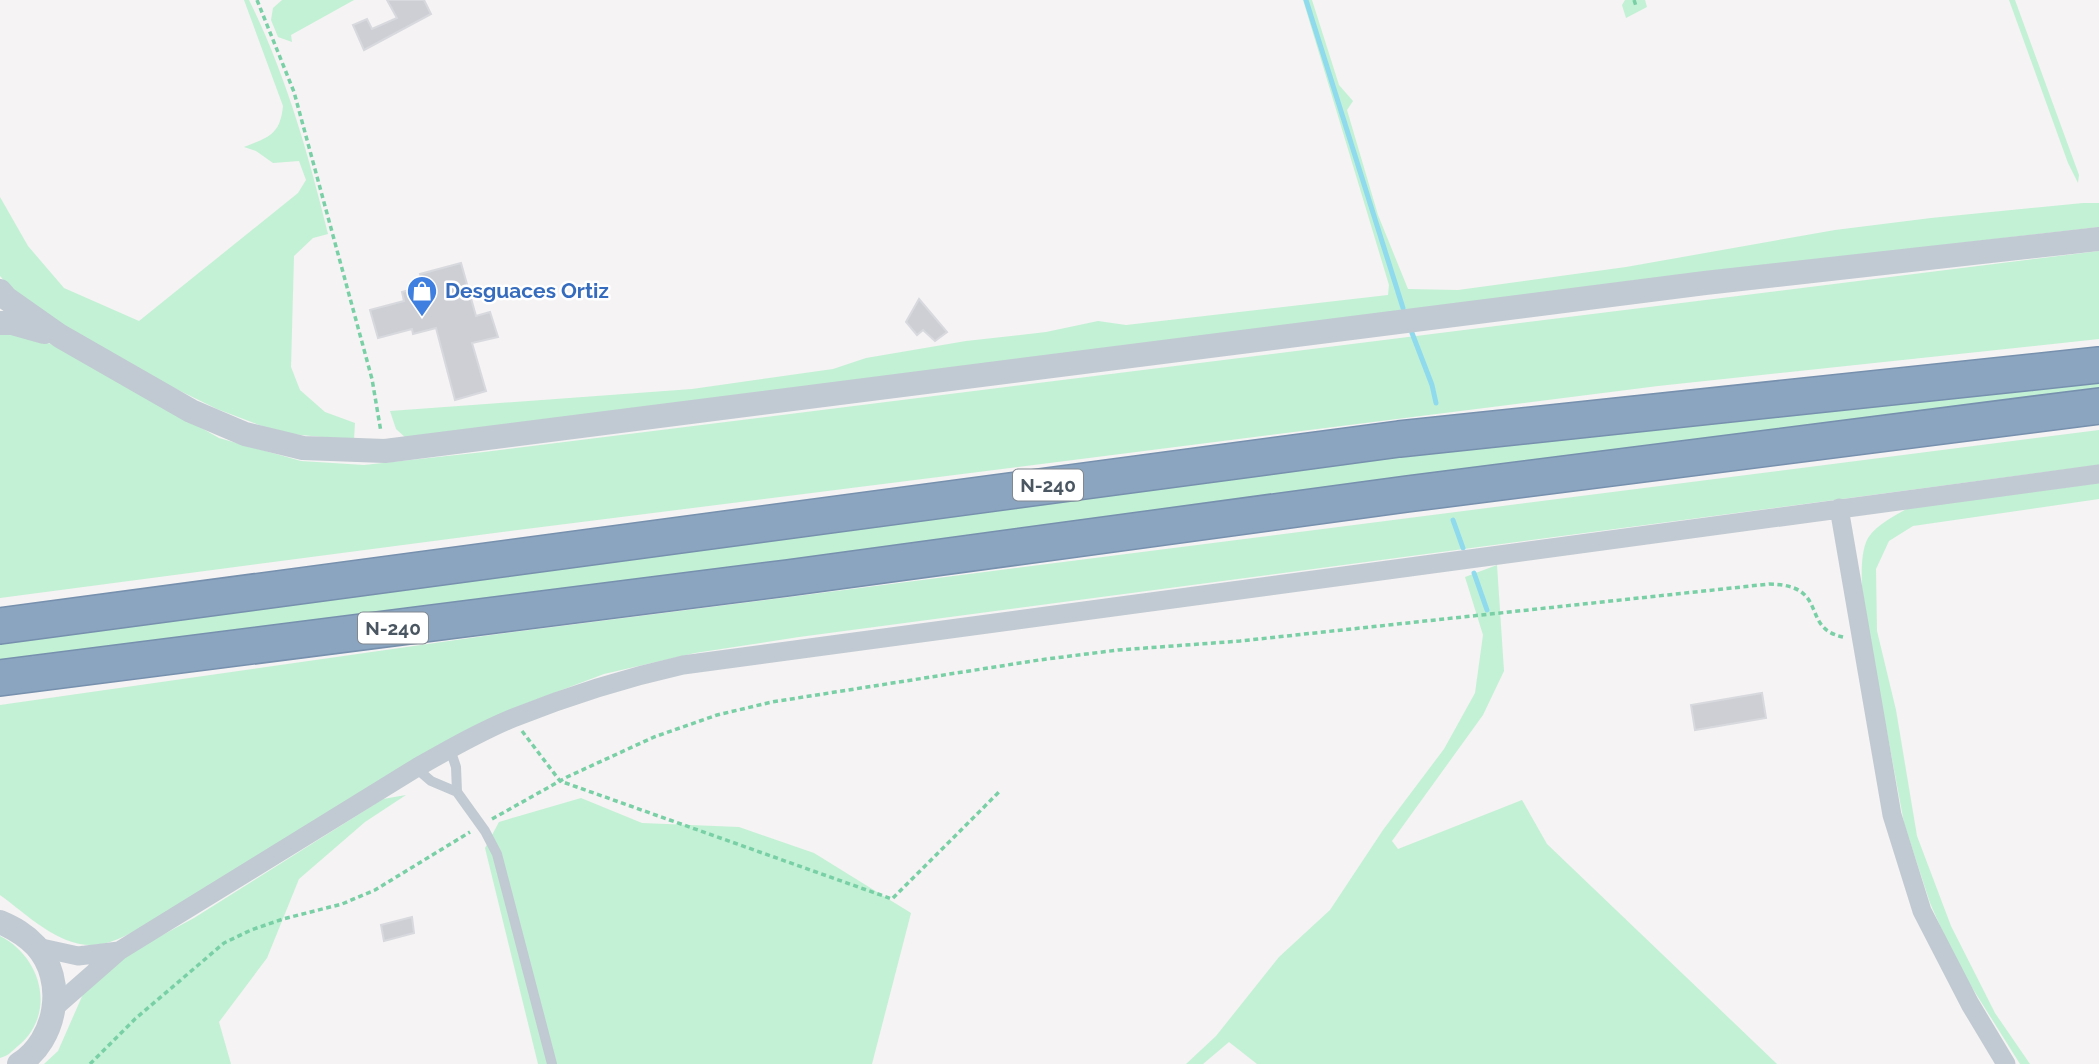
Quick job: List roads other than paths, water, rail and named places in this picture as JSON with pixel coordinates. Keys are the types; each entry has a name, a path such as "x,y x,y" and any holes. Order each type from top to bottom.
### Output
{"highway":[{"name":"N-240","path":"0,626 1399,439 2099,365"},
{"name":"N-240","path":"0,678 800,577 1420,493 2099,406"},
{"path":"0,688 108,664"}],"street":[{"path":"0,291 61,336 191,411 246,434 303,448 384,451 1705,283 2099,239"},
{"path":"0,323 12,323 61,336"},
{"path":"54,1008 119,951 416,768 512,718 621,679 683,665 2099,474"},
{"path":"1839,508 1892,815 1922,911 1970,1004 2006,1064"},
{"path":"0,922 19,931 37,947 48,965 54,986 54,1008 49,1029 38,1047 19,1064"},
{"path":"37,947 78,956 119,951"}],"lane":[{"path":"450,749 456,767 457,792"},
{"path":"416,768 431,781 457,792 497,854 552,1064"}],"waterway":[{"path":"1306,0 1403,308"},
{"path":"1412,333 1436,403"},
{"path":"1453,520 1463,548"},
{"path":"1474,573 1487,610"}],"place":[{"name":"Desguaces Ortiz","path":"422,318"}]}
